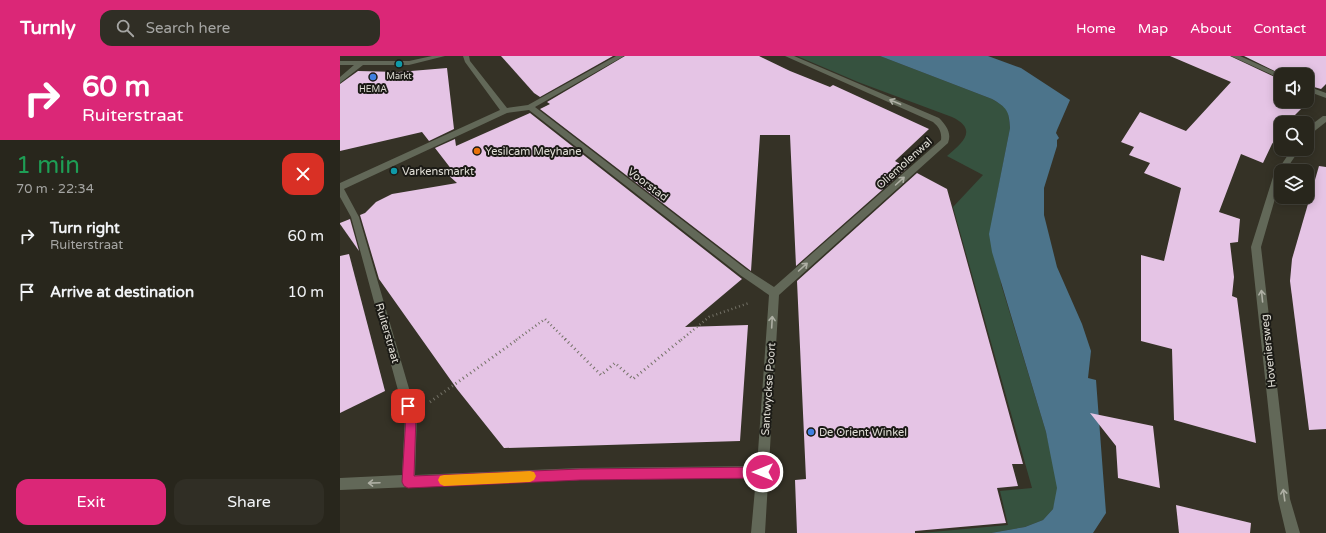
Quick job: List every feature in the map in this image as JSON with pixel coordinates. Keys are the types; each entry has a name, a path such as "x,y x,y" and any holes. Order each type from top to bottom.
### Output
{"street":[{"path":"340,63 408,63 442,56"},
{"path":"466,56 467,61 505,111"},
{"path":"340,188 505,111 530,107 621,56"},
{"name":"Oliemolenwal","path":"774,293 945,141 946,133 943,127 936,120 788,56"},
{"path":"1234,56 1274,74"},
{"path":"340,82 361,63"},
{"path":"1314,91 1326,96"},
{"name":"Voorstad","path":"530,107 744,272 774,293"},
{"path":"1314,127 1326,118"},
{"name":"Hoveniersweg","path":"1274,187 1256,247 1284,499 1292,533"},
{"name":"Ruiterstraat","path":"340,188 355,217 410,411 408,482"},
{"name":"Santwyckse Poort","path":"758,533 774,293"},
{"path":"340,484 580,474 763,472"}],"path":[{"path":"410,411 544,319 600,375 615,363 633,379 709,317 774,293"}],"green space":[{"path":"797,56 880,56 992,99 1005,107 1008,111 1010,128 994,210 1001,284 1046,432 1057,479 1057,495 1053,509 1043,520 1025,527 991,533 921,533 1008,525 1000,491 1032,488 953,207 983,175 947,156 962,141 966,132 965,127 952,117 858,82"}],"water":[{"path":"880,56 988,56 1021,68 1070,100 1056,133 1059,138 1057,140 1057,146 1044,188 1044,215 1057,267 1082,324 1091,351 1088,378 1096,380 1106,513 1093,533 991,533 1025,527 1043,520 1053,509 1057,488 1046,432 992,252 989,234 1010,128 1008,113 1004,107 992,99"}],"building":[{"path":"501,56 613,56 540,97 534,93"},
{"path":"625,56 759,56 790,71 830,87 833,85 929,129 895,161 907,168 796,266 790,135 760,135 751,271 540,109 550,104 547,102"},
{"path":"1170,56 1230,56 1274,77 1274,108 1302,108 1294,116 1274,116 1274,141 1263,163 1241,154 1219,212 1240,219 1238,242 1230,243 1234,277 1232,296 1237,298 1256,443 1174,420 1172,349 1141,341 1141,255 1164,261 1181,188 1144,173 1150,163 1129,155 1134,147 1121,142 1140,112 1186,131 1231,82"},
{"path":"1244,56 1326,56 1326,84 1321,89 1314,87 1314,68 1274,68 1274,71"},
{"path":"447,68 454,129 429,141 422,132 340,151 340,84 358,71 399,72"},
{"path":"530,113 742,279 685,327 748,325 740,441 504,448 457,389 379,279 360,215 365,213 376,202 392,194 457,183 446,173 452,170 435,148 455,139 456,146"},
{"path":"1319,166 1326,167 1326,429 1309,430 1290,281 1292,259 1308,204 1314,204 1314,183"},
{"path":"917,173 947,189 1023,464 1012,464 1018,486 997,488 1006,523 915,531 915,533 797,533 795,480 806,479 797,281"},
{"path":"350,219 359,251 340,224"},
{"path":"349,254 385,391 340,413 340,256"},
{"path":"1090,413 1153,426 1160,488 1118,478 1116,446"},
{"path":"1176,505 1251,523 1250,533 1179,533"}],"slow traffic":[{"path":"444,480 530,476"}],"place":[{"name":"Markt","path":"399,64"},
{"name":"HEMA","path":"373,77"},
{"name":"Yesilcam Meyhane","path":"477,151"},
{"name":"Varkensmarkt","path":"394,171"},
{"name":"De Orient Winkel","path":"811,432"}],"route":[{"path":"408,406 411,416 408,482 580,474 763,472"}]}
